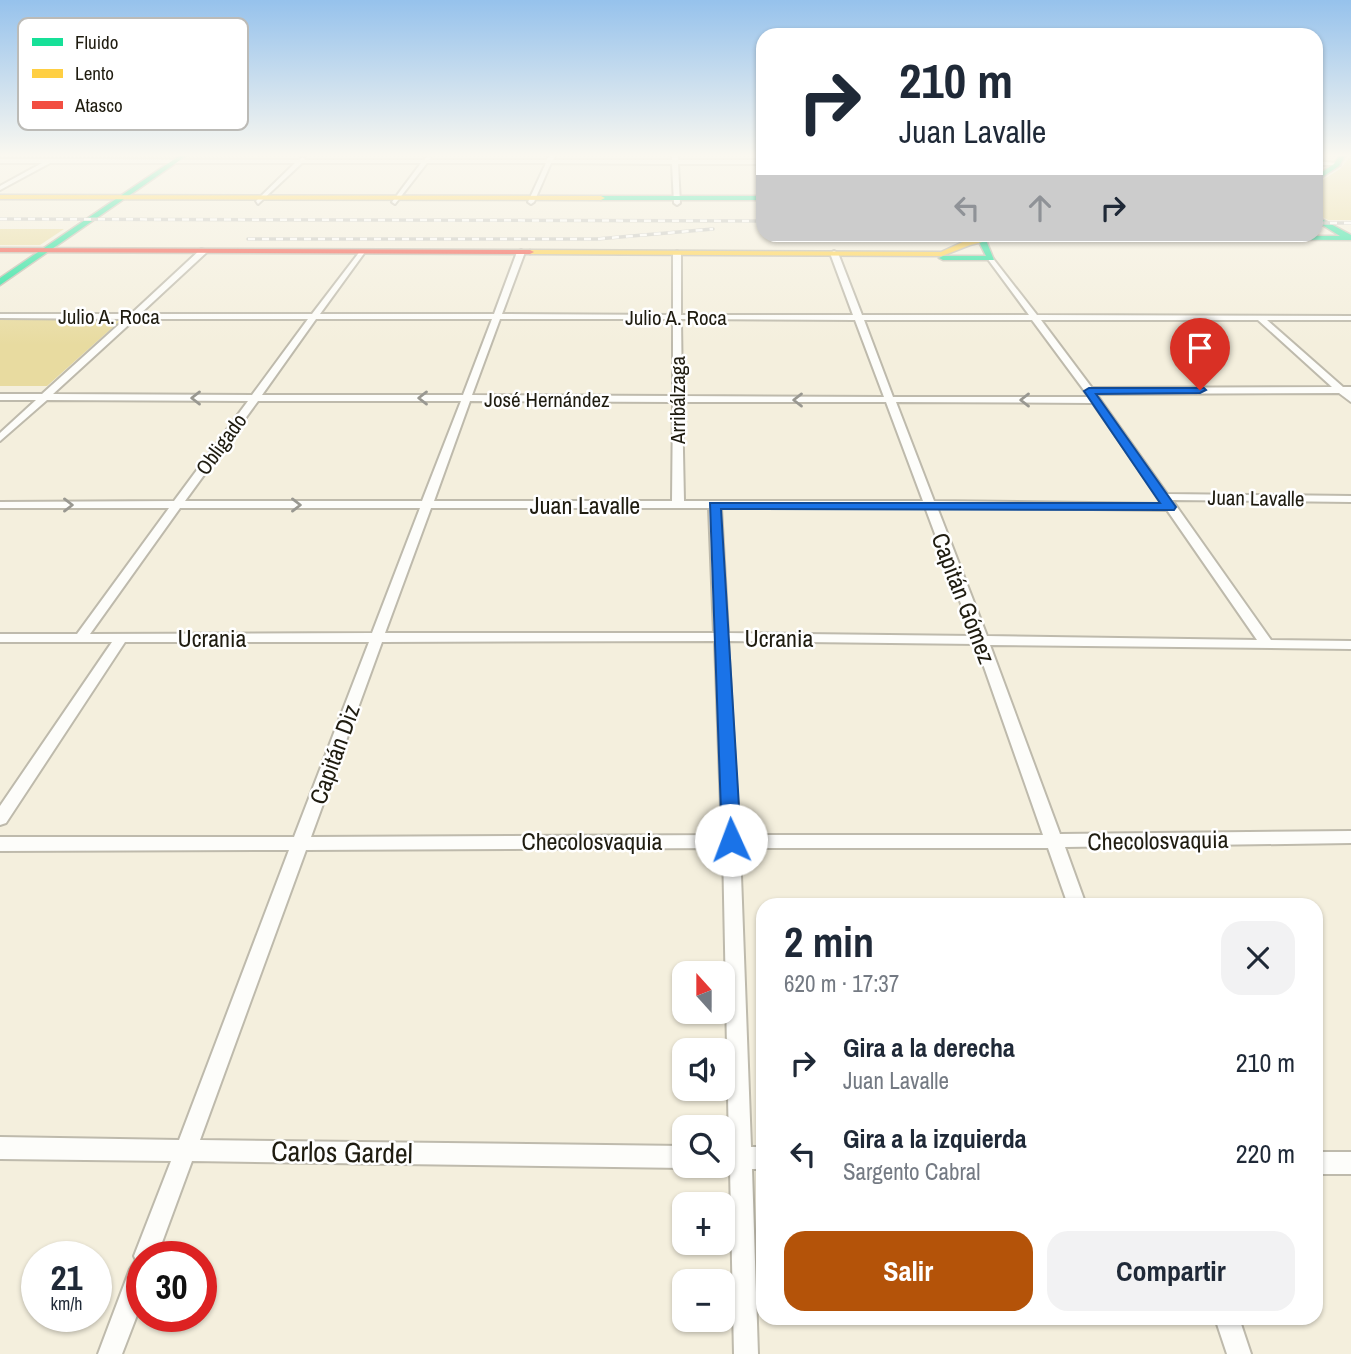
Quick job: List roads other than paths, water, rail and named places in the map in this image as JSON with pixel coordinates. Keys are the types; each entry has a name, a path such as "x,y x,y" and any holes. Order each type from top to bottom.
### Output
{"main road":[{"path":"0,282 92,219"},
{"path":"1323,222 1349,237"},
{"path":"1323,235 1349,237"},
{"path":"1323,237 1349,237"},
{"path":"0,253 835,255 954,252 993,243 1018,242"}],"street":[{"path":"993,243 1033,317 1267,644"},
{"path":"0,438 201,253"},
{"name":"Obligado","path":"81,637 359,254"},
{"name":"Capitán Diz","path":"152,1241 520,254"},
{"name":"Arribálzaga","path":"677,255 678,505"},
{"name":"Capitán Gómez","path":"835,255 981,639 1074,898"},
{"name":"Julio A. Roca","path":"0,316 1351,318"},
{"path":"1260,317 1346,390 1351,399"},
{"name":"José Hernández","path":"0,397 888,400 1346,390"},
{"name":"Juan Lavalle","path":"0,505 715,505 1351,499"},
{"path":"715,505 731,840 732,1115"},
{"path":"0,819 122,637"},
{"name":"Ucrania","path":"0,638 723,637 1351,646"},
{"name":"Checolosvaquia","path":"0,844 301,841 1054,841 1351,837"},
{"name":"Carlos Gardel","path":"0,1148 672,1157"},
{"path":"735,1158 756,1158"},
{"path":"1323,1163 1351,1163"},
{"path":"733,1178 746,1354"},
{"path":"110,1354 126,1312"},
{"path":"1229,1325 1239,1354"}],"railway":[{"path":"71,219 756,221"},
{"path":"1323,223 1351,223"},
{"path":"248,239 597,239 713,229"}]}
